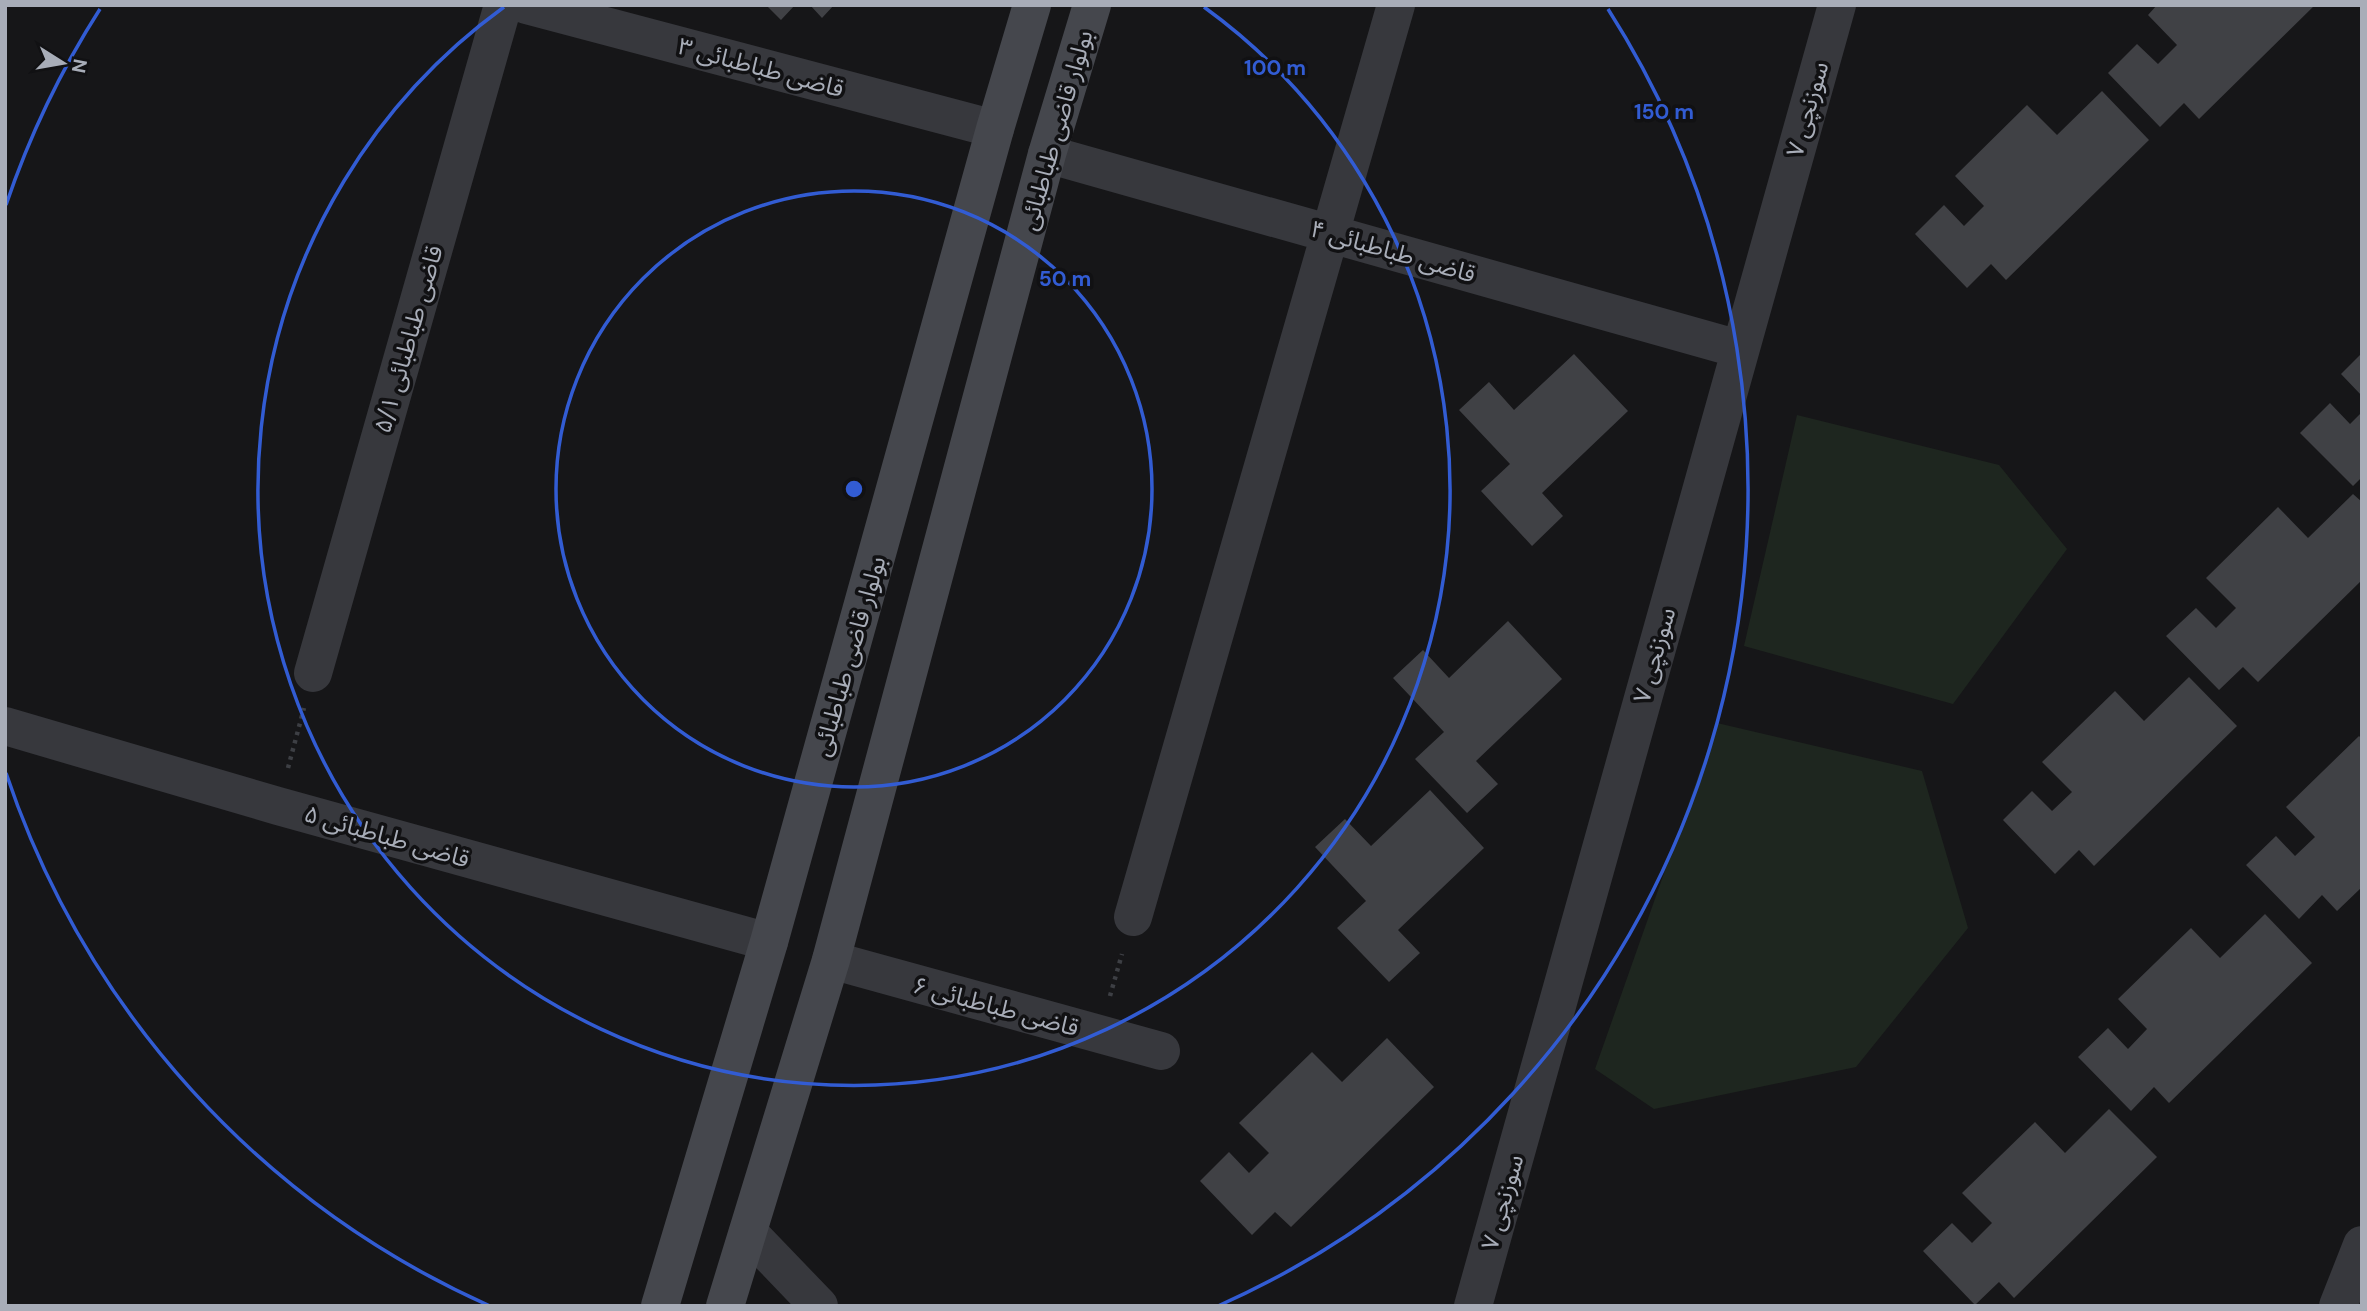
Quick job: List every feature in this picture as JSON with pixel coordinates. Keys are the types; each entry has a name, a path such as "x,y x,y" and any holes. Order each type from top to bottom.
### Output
{"main road":[{"name":"بولوار قاضی طباطبائی","path":"660,1306 769,942 995,129 1032,5"},
{"name":"بولوار قاضی طباطبائی","path":"725,1306 831,960 1047,154 1092,5"}],"street":[{"name":"قاضی طباطبائی ۵/۱","path":"313,673 503,5"},
{"name":"قاضی طباطبائی ۳","path":"526,5 995,129"},
{"path":"1133,917 1396,5"},
{"name":"سوزنچی ۷","path":"1473,1306 1837,5"},
{"name":"قاضی طباطبائی ۴","path":"1047,154 1739,349"},
{"name":"قاضی طباطبائی ۵","path":"5,726 278,806 769,942"},
{"name":"قاضی طباطبائی ۶","path":"831,960 1161,1051"},
{"path":"748,1232 819,1306"},
{"path":"2339,1306 2362,1245"}],"path":[{"path":"278,806 313,673"},
{"path":"1100,1034 1133,917"}],"shaded area":[{"path":"1797,415 1999,465 2067,549 1953,704 1744,646"},
{"path":"1717,723 1922,771 1968,928 1856,1067 1654,1109 1595,1069"}],"building":[{"path":"766,5 795,5 781,20"},
{"path":"810,5 834,5 822,18"},
{"path":"2157,5 2315,5 2199,119 2184,103 2160,127 2108,73 2137,44 2158,64 2177,45 2148,15"},
{"path":"2102,91 2149,140 2006,280 1991,264 1967,288 1915,234 1944,205 1964,226 1984,206 1955,176 2027,105 2057,135"},
{"path":"2362,353 2362,396 2341,374"},
{"path":"1574,354 1628,411 1542,493 1563,516 1532,546 1481,491 1510,464 1459,410 1489,382 1514,410"},
{"path":"2330,403 2350,424 2362,412 2362,477 2353,486 2300,433"},
{"path":"2353,494 2362,502 2362,580 2258,682 2243,667 2219,690 2166,636 2196,608 2216,628 2236,608 2206,578 2278,507 2308,538"},
{"path":"1508,621 1562,679 1476,761 1498,784 1467,813 1415,759 1444,732 1393,678 1423,650 1449,678"},
{"path":"2189,677 2237,726 2094,866 2079,850 2055,874 2003,820 2032,791 2052,811 2072,792 2042,762 2115,691 2144,721"},
{"path":"2359,736 2362,739 2362,887 2337,911 2322,895 2299,919 2246,865 2276,836 2295,856 2315,837 2286,807"},
{"path":"1430,790 1484,848 1398,930 1420,953 1389,982 1337,928 1366,901 1315,847 1345,819 1371,846"},
{"path":"2265,914 2312,963 2169,1103 2154,1087 2131,1111 2078,1057 2108,1028 2128,1049 2147,1029 2118,999 2191,928 2220,958"},
{"path":"1387,1038 1434,1087 1291,1227 1275,1212 1252,1235 1200,1181 1229,1152 1249,1173 1269,1153 1239,1123 1312,1052 1342,1082"},
{"path":"2109,1109 2157,1157 2014,1298 1999,1282 1975,1305 1923,1251 1952,1223 1972,1243 1992,1223 1962,1193 2035,1122 2065,1153"}]}
